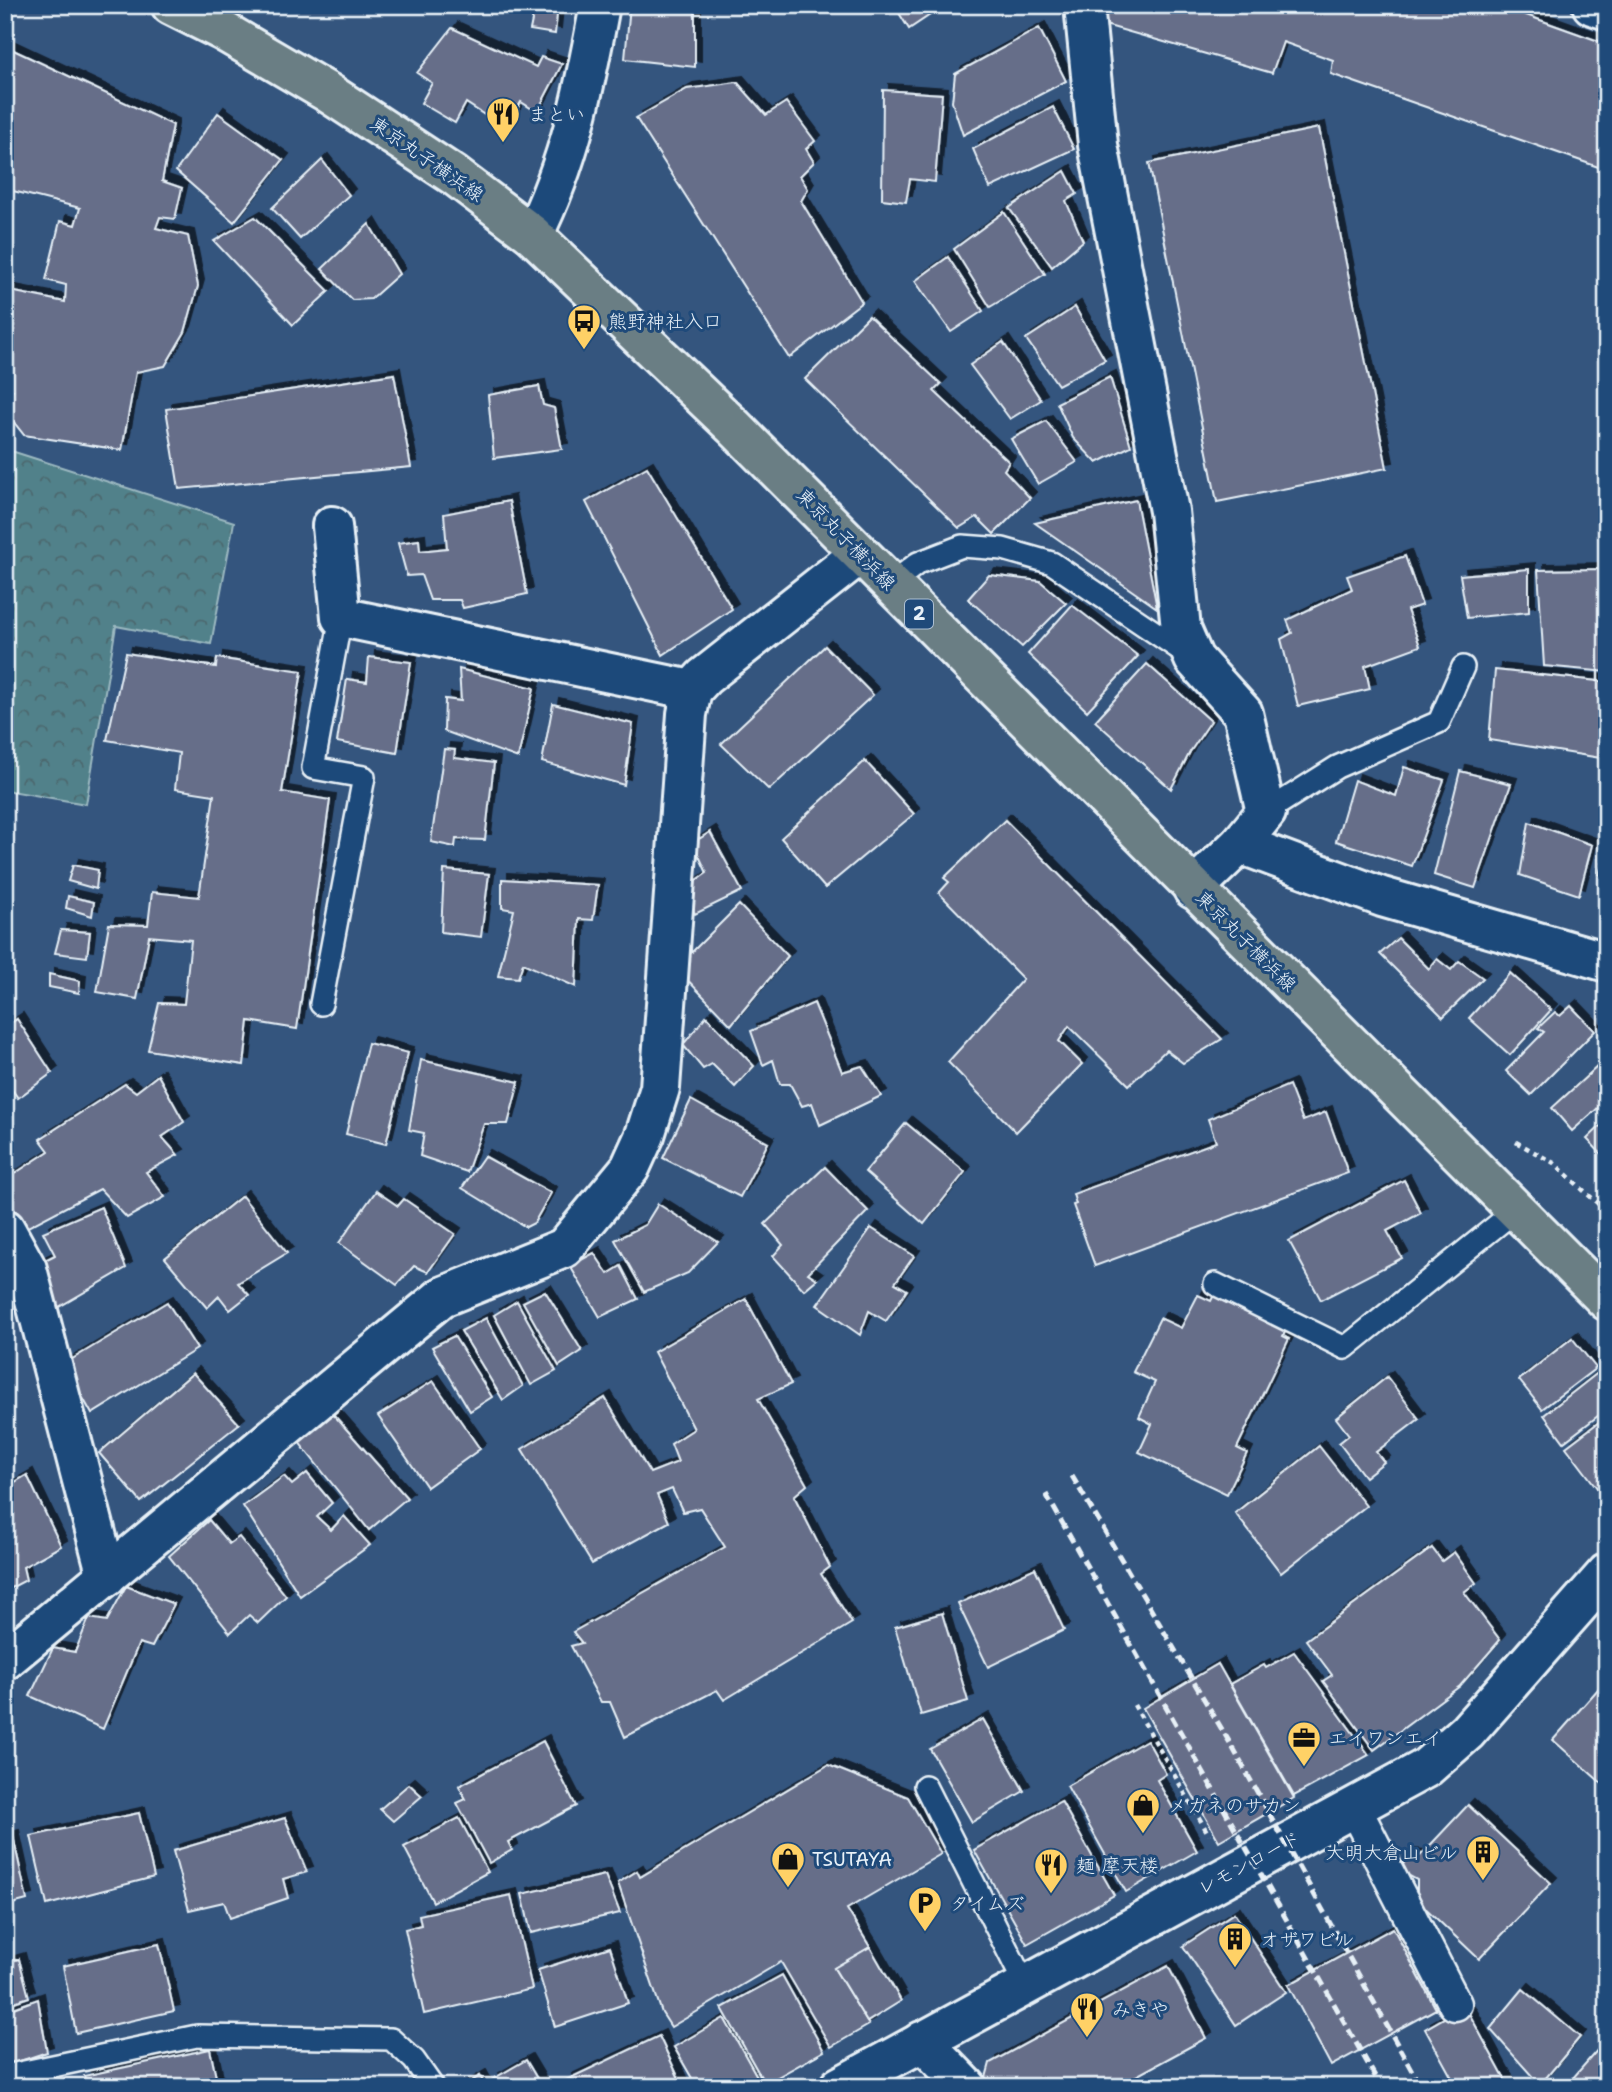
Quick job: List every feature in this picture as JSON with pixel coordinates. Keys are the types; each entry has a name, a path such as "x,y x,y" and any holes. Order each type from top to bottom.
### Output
{"main road":[{"name":"東京丸子横浜線","path":"170,5 223,31 327,92 455,176 533,235 734,427 1607,1301"}],"street":[{"path":"533,235 555,192 568,154 600,5"},
{"path":"1084,5 1098,145 1169,511 1181,629 1194,659 1243,713 1266,812 1240,845 1193,889"},
{"path":"1592,5 1607,10"},
{"path":"332,526 341,617 692,690"},
{"path":"5,1660 442,1297 565,1248 630,1168 645,1135 660,1088 687,714 692,690 704,677 860,554"},
{"path":"1240,845 1382,897 1607,962"},
{"path":"5,1229 27,1269 107,1576"},
{"name":"レモンロード","path":"839,2087 1426,1768 1467,1732 1607,1573"},
{"path":"1354,1807 1455,2004"},
{"path":"922,2041 967,2087"}],"lane":[{"path":"890,584 918,562 962,546 1003,549 1052,563 1194,659"},
{"path":"321,1004 364,777 313,768 341,617"},
{"path":"1266,812 1337,767 1439,722 1463,667"},
{"path":"1215,1284 1345,1348 1516,1210"},
{"path":"925,1786 1025,1985"},
{"path":"5,2076 197,2036 391,2039 414,2060 433,2087"}],"path":[{"path":"1133,1705 1210,1837"}],"green space":[{"path":"5,449 234,522 211,644 116,626 86,804 5,790"}],"building":[{"path":"531,5 558,5 555,34 530,30 535,6"},
{"path":"630,5 695,5 695,67 625,59"},
{"path":"894,5 945,5 909,29"},
{"path":"1103,5 1498,5 1607,44 1607,170 1331,74 1333,60 1283,42 1272,73 1105,25 1106,6"},
{"path":"452,28 536,67 541,57 562,64 537,112 521,102 506,129 466,103 455,123 421,103 432,83 417,73"},
{"path":"1039,28 1066,81 963,135 952,102 955,74"},
{"path":"7,47 173,125 162,181 182,188 175,219 160,217 156,228 188,236 198,286 185,332 165,366 136,372 122,450 24,435 5,411 13,390 5,388 5,290 65,302 66,285 46,280 60,221 75,225 80,208 5,189"},
{"path":"737,82 766,115 786,102 815,141 806,149 814,162 800,176 808,189 801,201 862,302 789,358 636,118 687,89"},
{"path":"883,90 942,94 935,182 910,179 906,202 882,199"},
{"path":"1053,107 1074,149 990,188 973,149"},
{"path":"218,113 283,160 234,222 176,171"},
{"path":"1319,128 1387,468 1217,502 1149,163"},
{"path":"322,160 349,195 300,239 272,208"},
{"path":"1065,171 1077,194 1066,201 1083,241 1052,267 1009,208"},
{"path":"1004,212 1045,274 990,307 954,249"},
{"path":"255,217 329,291 293,325 214,241"},
{"path":"369,224 399,274 371,299 352,300 322,269"},
{"path":"948,257 983,311 951,332 915,281"},
{"path":"1075,307 1105,360 1058,385 1026,339"},
{"path":"869,316 941,384 934,391 1009,462 1004,470 1030,498 994,534 977,517 959,528 805,379"},
{"path":"1003,342 1041,400 1010,419 970,365"},
{"path":"394,374 411,467 179,489 166,409"},
{"path":"1110,377 1131,446 1097,463 1073,438 1057,403"},
{"path":"539,386 543,405 554,408 562,449 494,458 488,395"},
{"path":"1046,421 1077,462 1038,484 1011,439"},
{"path":"647,467 732,609 663,655 586,502"},
{"path":"1136,500 1157,608 1035,523"},
{"path":"509,501 527,594 463,608 460,600 430,600 421,575 407,576 398,543 419,540 420,551 447,548 444,514"},
{"path":"1405,556 1422,605 1407,610 1420,646 1365,666 1370,689 1298,706 1281,639 1292,633 1287,620 1352,589 1347,576"},
{"path":"1529,569 1529,612 1467,618 1460,575"},
{"path":"1607,569 1607,672 1544,666 1538,570"},
{"path":"989,575 1040,581 1066,603 1022,647 968,599"},
{"path":"1072,605 1138,656 1087,711 1028,654"},
{"path":"825,646 873,695 769,790 721,744"},
{"path":"126,653 216,667 217,658 302,671 282,792 330,800 297,1029 249,1021 244,1065 148,1050 159,1003 184,1004 191,940 149,936 137,999 97,992 109,924 148,925 152,892 199,897 214,795 175,789 179,753 107,740"},
{"path":"369,657 411,662 397,753 337,742 347,679 367,682"},
{"path":"1147,664 1211,721 1190,752 1171,789 1095,721"},
{"path":"459,669 534,688 518,758 444,731 445,699 461,701"},
{"path":"1495,670 1607,682 1607,759 1489,740"},
{"path":"553,704 633,724 624,785 542,762"},
{"path":"444,749 455,750 454,758 494,763 485,840 456,839 455,847 431,842"},
{"path":"865,761 914,814 825,888 781,838"},
{"path":"1404,767 1444,780 1412,866 1336,841 1354,780 1396,796"},
{"path":"1460,771 1511,784 1475,888 1434,875"},
{"path":"1005,820 1222,1039 1183,1063 1166,1050 1129,1085 1069,1026 1059,1041 1082,1064 1016,1132 948,1062 1023,979 939,893 949,882 944,878"},
{"path":"1529,822 1592,845 1579,895 1520,875"},
{"path":"710,832 742,891 695,914 684,889 707,873 693,843"},
{"path":"1607,846 1607,877 1599,875"},
{"path":"73,865 98,870 96,889 68,881"},
{"path":"444,870 489,874 481,937 441,932"},
{"path":"502,879 598,885 593,920 579,919 576,987 523,963 518,978 498,976 514,910 502,908"},
{"path":"68,896 94,902 92,916 66,908"},
{"path":"739,905 788,956 731,1025 676,968"},
{"path":"61,930 90,932 87,957 55,953"},
{"path":"1398,938 1429,969 1437,959 1451,970 1459,961 1483,978 1443,1017 1380,954"},
{"path":"1510,973 1551,1010 1510,1055 1469,1018"},
{"path":"49,974 80,981 79,993 49,987"},
{"path":"814,1003 842,1072 862,1066 881,1096 820,1125 812,1103 802,1106 790,1084 780,1084 773,1060 763,1065 751,1031"},
{"path":"1571,1006 1595,1031 1531,1095 1506,1071 1544,1032 1538,1028 1555,1012 1560,1016"},
{"path":"706,1016 754,1066 735,1087 712,1064 703,1069 683,1045"},
{"path":"17,1019 52,1073 18,1098 5,1080 5,1027"},
{"path":"368,1043 408,1053 386,1144 346,1134"},
{"path":"421,1060 519,1082 508,1124 484,1124 467,1172 420,1156 424,1133 409,1130"},
{"path":"1598,1066 1607,1076 1607,1100 1572,1131 1552,1108"},
{"path":"158,1075 184,1122 162,1137 178,1155 146,1172 165,1197 127,1218 100,1189 26,1228 5,1195 5,1180 49,1151 40,1139 125,1084 136,1092"},
{"path":"1289,1085 1303,1121 1326,1112 1348,1173 1095,1266 1073,1205 1076,1204 1073,1194 1216,1142 1208,1119"},
{"path":"691,1100 768,1143 740,1197 663,1158"},
{"path":"1607,1120 1607,1160 1587,1139"},
{"path":"906,1123 965,1172 924,1224 865,1172"},
{"path":"484,1156 551,1193 534,1223 526,1227 462,1188"},
{"path":"825,1167 868,1211 808,1273 817,1279 804,1290 773,1256 783,1245 765,1224"},
{"path":"1404,1180 1421,1213 1387,1231 1402,1258 1321,1300 1289,1241"},
{"path":"376,1191 398,1206 404,1199 455,1234 428,1272 414,1266 397,1285 339,1243"},
{"path":"242,1196 287,1253 238,1283 249,1295 230,1310 219,1296 207,1308 165,1258"},
{"path":"658,1204 718,1242 688,1273 644,1292 615,1240 645,1225"},
{"path":"101,1207 126,1268 57,1308 37,1264 55,1255 43,1232"},
{"path":"871,1228 914,1256 895,1283 907,1290 886,1321 869,1311 860,1335 817,1305"},
{"path":"594,1253 608,1274 621,1266 638,1299 600,1317 570,1266"},
{"path":"545,1291 582,1351 559,1366 523,1302"},
{"path":"1198,1295 1211,1301 1214,1295 1286,1330 1283,1336 1289,1339 1237,1448 1247,1453 1227,1494 1139,1452 1152,1424 1139,1417 1155,1382 1133,1372 1160,1318 1181,1328"},
{"path":"746,1299 791,1384 758,1399 807,1485 794,1496 830,1567 821,1574 852,1623 724,1700 717,1690 625,1737 610,1702 601,1702 571,1646 582,1643 573,1632 725,1547 700,1508 683,1512 672,1489 657,1495 669,1522 592,1564 522,1449 605,1398 650,1473 678,1462 671,1444 694,1429 654,1352"},
{"path":"517,1301 556,1371 531,1385 494,1315"},
{"path":"167,1302 197,1349 92,1414 64,1364"},
{"path":"486,1318 523,1386 503,1400 461,1331"},
{"path":"454,1336 492,1397 470,1411 432,1347"},
{"path":"1572,1338 1596,1368 1542,1409 1519,1380"},
{"path":"1600,1371 1607,1379 1607,1409 1564,1442 1544,1415"},
{"path":"193,1373 239,1424 141,1502 99,1453"},
{"path":"1387,1377 1419,1419 1376,1452 1384,1462 1365,1477 1339,1443 1349,1435 1336,1418"},
{"path":"433,1381 480,1449 427,1487 378,1416"},
{"path":"333,1414 407,1498 369,1530 298,1441"},
{"path":"1607,1416 1607,1501 1566,1447"},
{"path":"1319,1446 1366,1506 1281,1573 1235,1513"},
{"path":"307,1473 332,1503 317,1517 331,1530 344,1516 370,1545 300,1596 243,1506 284,1476 292,1485"},
{"path":"27,1475 61,1546 23,1567 26,1580 5,1591 5,1488"},
{"path":"209,1520 229,1544 239,1537 286,1596 258,1623 249,1615 230,1633 169,1556"},
{"path":"1432,1548 1442,1561 1454,1552 1476,1583 1464,1592 1500,1640 1460,1686 1374,1750 1323,1681 1332,1675 1306,1640"},
{"path":"1035,1568 1064,1630 988,1667 958,1604"},
{"path":"126,1586 174,1604 152,1647 139,1643 103,1729 30,1696 53,1648 75,1652 89,1618 107,1621"},
{"path":"942,1613 968,1701 921,1715 895,1627"},
{"path":"1294,1652 1369,1755 1294,1796 1230,1684"},
{"path":"1218,1664 1294,1798 1219,1841 1143,1708"},
{"path":"1607,1679 1607,1788 1553,1740"},
{"path":"983,1719 1024,1791 972,1822 930,1749"},
{"path":"1147,1740 1166,1774 1157,1780 1197,1851 1126,1892 1067,1786"},
{"path":"543,1741 576,1806 508,1842 512,1850 489,1863 457,1803 466,1799 459,1786"},
{"path":"828,1765 908,1797 941,1854 847,1909 870,1947 834,1968 869,2025 831,2047 781,1962 671,2027 662,2013 618,1883 637,1871 640,1877"},
{"path":"409,1784 422,1796 393,1821 380,1809"},
{"path":"1061,1801 1114,1895 1027,1944 974,1850"},
{"name":"大明大倉山ビル","path":"1468,1805 1551,1883 1479,1959 1417,1900 1417,1880 1404,1873 1402,1867 1407,1855 1420,1856"},
{"path":"139,1813 154,1877 47,1905 31,1836"},
{"path":"285,1818 307,1872 283,1879 288,1898 230,1918 224,1902 189,1910 173,1851"},
{"path":"459,1818 488,1872 433,1902 404,1847"},
{"path":"13,1836 27,1900 5,1906 5,1838"},
{"path":"605,1875 620,1913 531,1933 522,1894"},
{"path":"511,1895 532,1989 424,2014 405,1929 421,1925 419,1915"},
{"name":"オザワビル","path":"1234,1913 1286,1992 1236,2025 1183,1946"},
{"path":"1393,1928 1436,2009 1331,2066 1288,1985"},
{"path":"159,1944 174,2011 76,2033 63,1966"},
{"path":"610,1947 628,2003 555,2027 538,1970"},
{"path":"870,1947 901,2001 867,2022 834,1968"},
{"path":"19,1959 29,1997 5,2005 5,1963"},
{"path":"1168,1966 1206,2038 1116,2087 984,2085 990,2063"},
{"path":"782,1975 824,2051 765,2084 722,2008"},
{"path":"1523,1989 1580,2037 1540,2085 1490,2029"},
{"path":"38,1999 47,2052 5,2066 5,2011"},
{"path":"1465,2006 1509,2087 1457,2087 1425,2029"},
{"path":"724,2018 763,2087 697,2087 674,2047"},
{"path":"659,2036 683,2087 569,2087 566,2080"},
{"path":"1607,2039 1607,2087 1565,2087"},
{"path":"210,2049 218,2087 73,2087 86,2084 84,2076"},
{"path":"526,2060 542,2087 498,2087 493,2079"},
{"path":"480,2076 486,2087 462,2087"}],"railway":[{"path":"1072,1476 1230,1743 1421,2087"},
{"path":"1046,1494 1381,2087"}],"place":[{"name":"まとい","path":"503,144"},
{"name":"熊野神社入口","path":"584,351"},
{"name":"エイワンエイ","path":"1304,1768"},
{"name":"メガネのサカン","path":"1143,1835"},
{"name":"大明大倉山ビル","path":"1483,1882"},
{"name":"TSUTAYA","path":"788,1889"},
{"name":"麺 摩天楼","path":"1051,1895"},
{"name":"タイムズ","path":"925,1933"},
{"name":"オザワビル","path":"1235,1969"},
{"name":"みきや","path":"1087,2039"}]}
